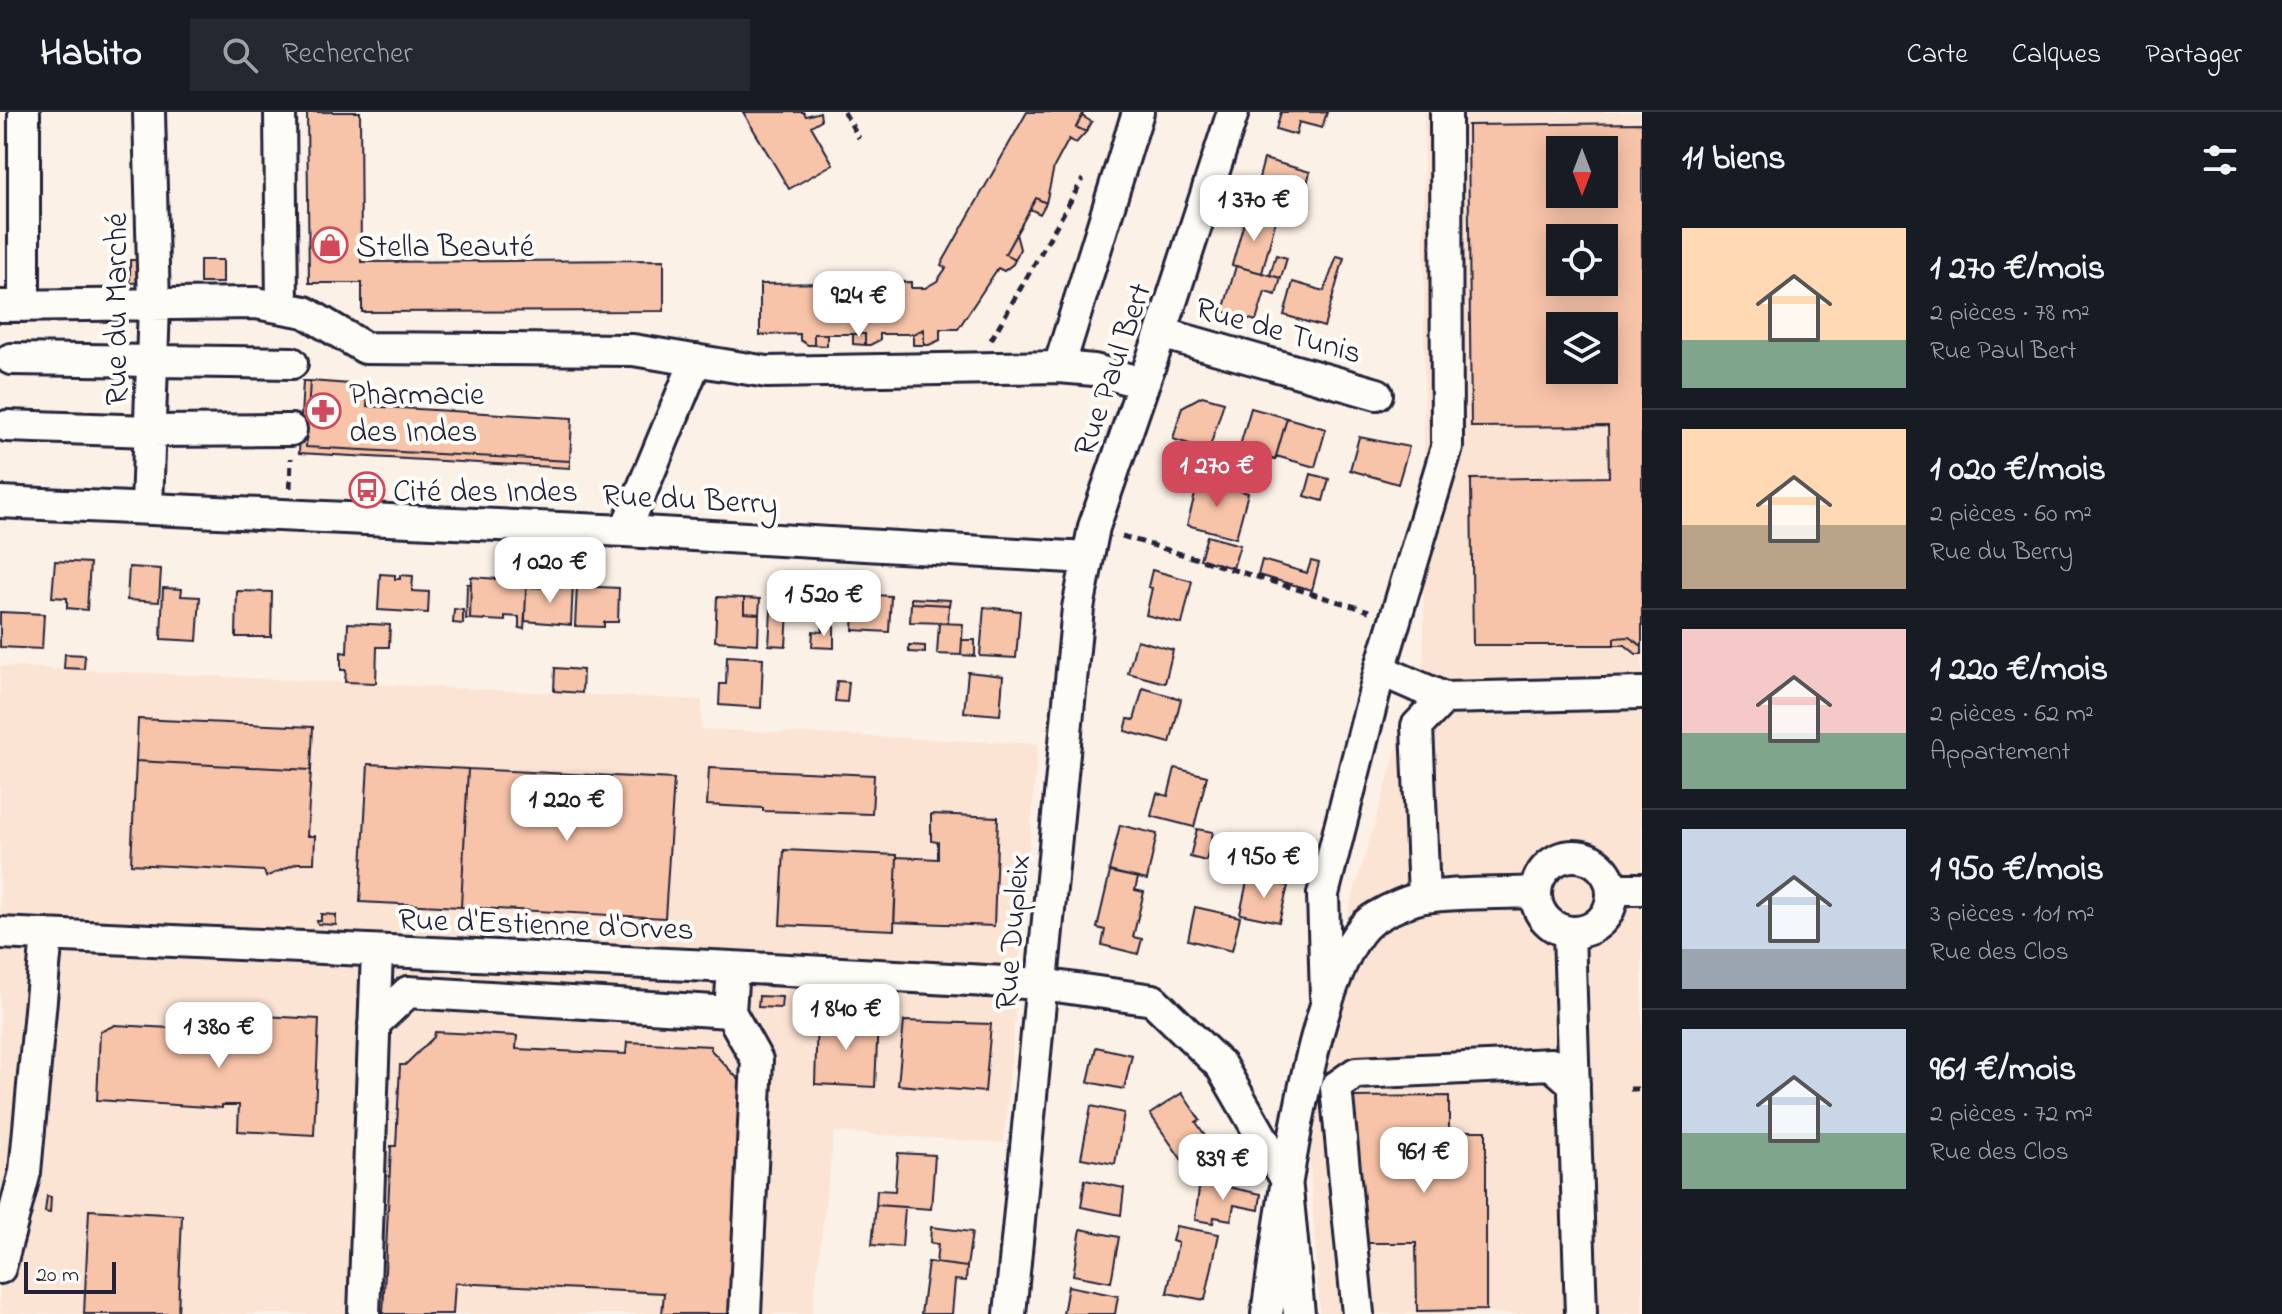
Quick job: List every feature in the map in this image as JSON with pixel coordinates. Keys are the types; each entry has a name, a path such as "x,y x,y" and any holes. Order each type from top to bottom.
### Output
{"street":[{"path":"24,112 12,306 256,303 305,312 365,348 633,350 767,372 1059,367 1094,370 1143,383"},
{"name":"Rue du Marché","path":"147,507 154,305 149,112"},
{"path":"280,112 282,307"},
{"path":"1059,367 1138,112"},
{"name":"Rue Paul Bert","path":"1087,558 1094,527 1233,112"},
{"path":"1326,997 1323,894 1380,670 1447,447 1446,112"},
{"name":"Rue de Tunis","path":"1161,333 1377,394"},
{"path":"11,359 292,363"},
{"path":"625,531 696,360"},
{"path":"7,426 150,431 291,430"},
{"name":"Rue du Berry","path":"0,502 625,531 1087,558"},
{"name":"Rue Dupleix","path":"1010,1314 1078,608 1087,558"},
{"path":"1380,670 1444,698 1642,693"},
{"path":"1424,897 1417,726 1444,698"},
{"path":"1579,855 1601,865 1609,877 1628,889 1601,922 1583,932 1554,927 1537,906 1536,892 1541,875 1549,864 1566,856 1579,855"},
{"path":"1267,1314 1286,1179 1326,997 1349,945 1373,918 1424,897 1536,892"},
{"path":"1569,932 1581,1314"},
{"name":"Rue d'Estienne d'Orves","path":"0,933 1042,984 1153,1000 1221,1066 1286,1179"},
{"path":"0,1268 25,1172 47,935"},
{"path":"364,1314 377,951"},
{"path":"733,967 730,1012 757,1060 745,1314"},
{"path":"374,1024 408,992 730,1012"},
{"path":"1358,1314 1336,1087 1356,1073 1551,1064 1574,1084"},
{"path":"1286,1179 1299,1314"}],"path":[{"path":"844,112 859,138"},
{"path":"975,368 1091,166"},
{"path":"1094,527 1396,619"},
{"path":"1630,1089 1642,1089"}],"shaded area":[{"path":"1424,112 1642,112 1642,1314 1320,1314 1303,1063 1424,658"},
{"path":"0,666 702,700 701,729 1038,744 1004,1143 834,1132 812,1314 0,1314"}],"building":[{"path":"307,112 360,112 361,262 664,260 664,311 362,312 362,283 309,283"},
{"path":"743,112 803,112 806,116 820,112 821,120 811,126 833,164 789,189"},
{"path":"1027,112 1084,112 1076,127 1086,132 1076,143 1069,139 1054,167 1046,203 1036,198 1005,254 1015,260 1013,264 1004,271 998,268 958,329 940,329 940,340 929,345 924,345 924,329 913,334 880,334 880,340 870,345 865,345 865,334 814,334 814,345 800,340 800,334 760,335 760,284 911,282 911,288 925,288 937,281 946,268 941,265"},
{"path":"1281,112 1327,112 1322,128 1299,122 1296,135 1276,129"},
{"path":"1082,116 1092,122 1086,132 1076,127"},
{"path":"1642,123 1642,646 1629,637 1614,638 1614,645 1473,645 1471,479 1609,477 1608,426 1471,427 1468,125"},
{"path":"1264,159 1310,172 1302,204 1259,192"},
{"path":"1036,198 1046,203 1040,214 1030,209"},
{"path":"1247,212 1276,220 1262,273 1232,265"},
{"path":"1016,234 1020,249 1015,260 1005,254"},
{"path":"1276,255 1287,258 1281,278 1270,275"},
{"path":"1337,256 1344,258 1324,327 1284,315 1293,282 1324,291"},
{"path":"130,260 149,260 150,282 130,283"},
{"path":"200,260 223,260 223,283 200,283"},
{"path":"1236,266 1281,278 1276,295 1265,292 1256,321 1223,311"},
{"path":"924,329 924,345 913,345 913,334"},
{"path":"814,334 827,334 827,346 814,345"},
{"path":"853,334 865,334 865,345 853,344"},
{"path":"303,381 310,381 306,447 570,461 570,468 299,453"},
{"path":"310,381 350,384 350,388 368,389 367,406 572,418 570,461 306,447"},
{"path":"351,384 369,384 368,389 350,388"},
{"path":"1202,396 1224,402 1209,450 1173,439 1182,407"},
{"path":"1251,408 1287,418 1275,460 1239,449"},
{"path":"1287,418 1326,429 1315,467 1276,456"},
{"path":"1359,437 1409,447 1398,484 1350,470"},
{"path":"1311,474 1329,479 1323,501 1305,496"},
{"path":"1199,479 1248,493 1236,538 1187,525"},
{"path":"1207,536 1240,545 1233,568 1200,559"},
{"path":"1262,560 1307,573 1311,561 1319,563 1312,590 1258,575"},
{"path":"55,561 90,563 87,610 67,608 67,598 52,597"},
{"path":"129,567 161,569 159,602 127,600"},
{"path":"1152,570 1192,581 1182,624 1146,615"},
{"path":"380,574 395,575 395,579 400,579 400,575 413,576 412,591 429,592 428,613 378,610"},
{"path":"471,577 527,581 524,629 519,628 519,617 505,616 505,621 470,619"},
{"path":"562,583 573,583 571,625 525,621 526,587 561,588"},
{"path":"467,584 471,584 470,619 466,619"},
{"path":"577,586 619,588 618,622 604,622 604,627 575,626"},
{"path":"163,588 182,589 181,596 200,597 197,641 161,639"},
{"path":"237,591 272,592 271,637 236,637"},
{"path":"772,591 818,593 817,612 771,611"},
{"path":"855,594 891,596 889,632 853,630"},
{"path":"717,597 744,598 744,613 759,614 758,644 715,641"},
{"path":"744,598 760,599 759,614 744,613"},
{"path":"911,598 950,600 949,605 911,603"},
{"path":"911,603 949,605 948,623 910,622"},
{"path":"984,607 1020,611 1016,658 980,656"},
{"path":"454,609 463,610 463,624 453,623"},
{"path":"771,611 788,611 786,646 769,645"},
{"path":"0,612 44,614 42,649 0,647"},
{"path":"348,623 390,625 389,647 377,647 376,683 345,682 346,670 341,670 341,652 347,653"},
{"path":"939,623 963,624 961,655 937,654"},
{"path":"823,625 834,626 834,648 812,647 813,631 822,632"},
{"path":"1629,637 1642,646 1642,654 1636,654 1625,645 1614,645 1614,638"},
{"path":"962,640 975,640 975,656 961,655"},
{"path":"1137,640 1173,650 1165,683 1128,673"},
{"path":"909,645 925,646 925,653 909,652"},
{"path":"65,654 85,655 84,669 64,668"},
{"path":"727,656 763,658 761,708 719,705 720,684 726,684"},
{"path":"555,668 583,670 582,693 554,691"},
{"path":"968,672 1003,676 1000,715 964,712"},
{"path":"837,681 849,682 847,702 835,701"},
{"path":"1143,688 1181,699 1170,743 1125,731 1128,719 1134,720"},
{"path":"138,719 313,727 311,770 136,761"},
{"path":"136,761 311,770 307,836 315,836 314,863 297,863 266,877 264,871 131,864"},
{"path":"368,764 468,769 461,907 360,902"},
{"path":"709,768 874,775 872,814 763,811 763,808 707,805"},
{"path":"1175,768 1207,776 1194,827 1151,816 1157,793 1168,796"},
{"path":"468,769 674,779 665,918 461,907"},
{"path":"931,814 998,817 994,926 894,922 897,857 938,859 938,842 931,841"},
{"path":"1120,825 1157,834 1147,880 1109,871"},
{"path":"1197,829 1213,832 1206,861 1190,857"},
{"path":"784,850 897,855 894,930 780,925"},
{"path":"1110,872 1138,878 1135,890 1144,892 1133,937 1142,939 1138,954 1102,945 1105,930 1097,928"},
{"path":"1248,877 1288,886 1279,922 1240,914"},
{"path":"1195,907 1240,917 1232,951 1188,940"},
{"path":"321,914 336,915 336,925 318,924"},
{"path":"759,996 782,997 781,1008 758,1007"},
{"path":"244,1015 319,1019 314,1135 238,1131 239,1105 222,1105 222,1108 97,1100 100,1032 115,1025 226,1031 226,1034 243,1035"},
{"path":"817,1018 878,1020 875,1087 815,1084"},
{"path":"904,1021 991,1024 985,1092 898,1085"},
{"path":"435,1032 517,1036 516,1049 626,1054 627,1042 711,1046 711,1050 739,1080 744,1080 733,1314 662,1314 664,1293 455,1283 453,1314 383,1314 391,1146 396,1146 400,1065 405,1065 434,1037"},
{"path":"1096,1047 1132,1055 1124,1089 1088,1082"},
{"path":"1182,1093 1200,1120 1196,1122 1219,1156 1200,1169 1192,1157 1184,1163 1150,1114"},
{"path":"1449,1096 1449,1131 1486,1131 1486,1310 1417,1311 1416,1243 1356,1243 1354,1097"},
{"path":"1091,1106 1124,1113 1115,1164 1081,1158"},
{"path":"898,1153 935,1155 931,1209 876,1205 877,1190 895,1191"},
{"path":"1085,1180 1124,1188 1121,1215 1081,1207"},
{"path":"1200,1181 1261,1194 1259,1210 1234,1205 1231,1220 1214,1217 1213,1223 1195,1220"},
{"path":"47,1196 51,1197 50,1213 45,1212"},
{"path":"876,1205 905,1207 902,1247 872,1245"},
{"path":"89,1210 182,1215 178,1314 84,1314"},
{"path":"1176,1226 1219,1234 1205,1300 1167,1293 1178,1243 1172,1241"},
{"path":"931,1227 972,1232 967,1267 936,1263 938,1244 930,1243"},
{"path":"1081,1229 1119,1237 1111,1282 1073,1275"},
{"path":"928,1262 967,1267 966,1281 955,1280 952,1314 921,1314"},
{"path":"1068,1286 1118,1296 1115,1314 1063,1314"}],"place":[{"name":"Stella Beauté","path":"330,245"},
{"name":"Pharmacie des Indes","path":"323,411"},
{"name":"Cité des Indes","path":"367,490"}]}
